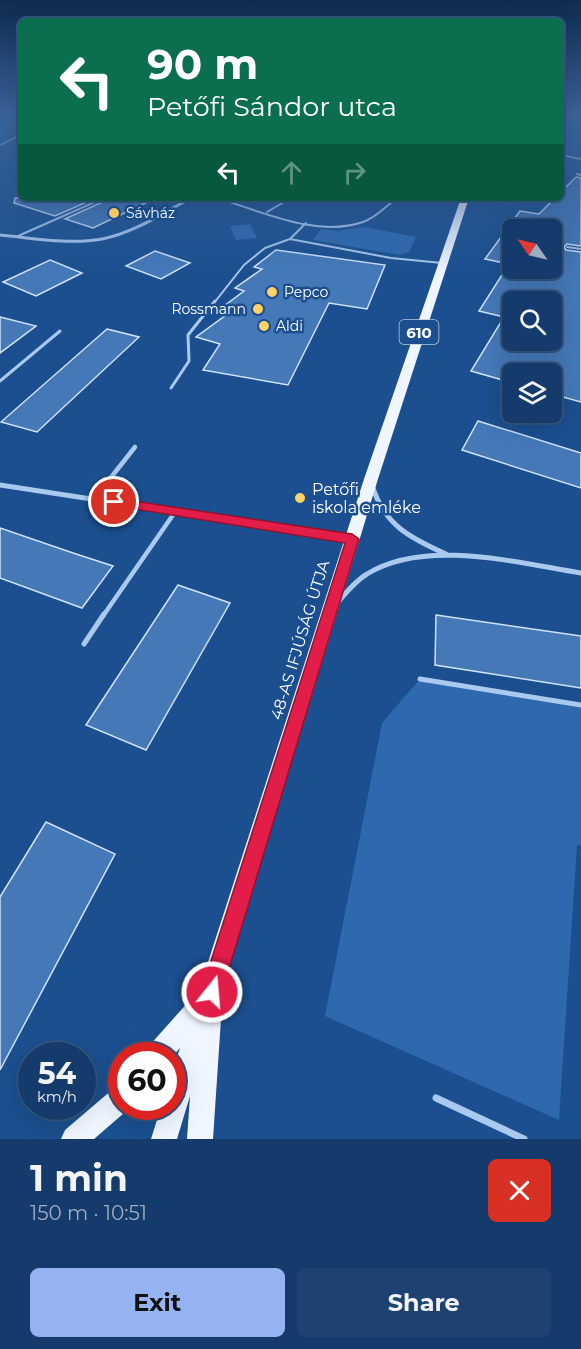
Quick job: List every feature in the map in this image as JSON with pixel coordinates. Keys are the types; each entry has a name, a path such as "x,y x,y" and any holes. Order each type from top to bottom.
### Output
{"main road":[{"name":"48-AS IFJÚSÁG ÚTJA","path":"212,992 371,479 464,201"},
{"path":"169,1042 212,992"},
{"path":"201,1139 212,992"},
{"name":"610","path":"164,1139 212,992"},
{"path":"74,1139 108,1110"}],"street":[{"path":"0,235 74,241 103,239 126,231 185,201"},
{"path":"371,479 375,499 383,514 396,528 418,542 447,555"},
{"path":"0,484 352,539"},
{"path":"332,608 367,574 389,564 447,555 581,573"}],"lane":[{"path":"18,236 97,201"},
{"path":"228,201 306,223 333,227 362,223 373,218 393,201"},
{"path":"267,212 286,201"},
{"path":"171,388 189,361 188,335 237,273 265,248 290,239 306,223"},
{"path":"290,239 391,258 442,263"},
{"path":"567,247 581,249"},
{"path":"0,381 60,331"},
{"path":"94,499 135,447"},
{"path":"84,644 175,512"},
{"path":"420,679 581,705"},
{"path":"436,1098 524,1139"}],"shaded area":[{"path":"250,224 257,238 236,240 230,226"},
{"path":"364,227 416,237 409,252 400,255 313,240 321,229 338,231"},
{"path":"420,679 581,705 581,846 577,845 559,1120 325,1016 382,723"}],"building":[{"path":"576,177 581,178 581,246 567,244 564,247 566,250 581,252 581,402 562,397 562,363 502,363 502,380 471,371 502,320 502,351 562,351 562,291 502,291 502,317 479,311 502,275 502,279 562,279 562,219 514,219 520,211 539,214 552,201 564,201 564,189"},
{"path":"15,198 18,198 18,201 89,201 55,216 14,203"},
{"path":"105,201 150,201 93,228 65,219"},
{"path":"502,236 502,263 485,259"},
{"name":"Aldi","path":"276,250 385,265 367,309 329,303 288,385 203,370 220,344 196,337 226,315 216,312 244,291 235,288 262,269 254,267"},
{"path":"155,251 190,263 161,279 126,266"},
{"path":"50,260 82,273 36,296 3,282"},
{"path":"0,317 36,326 0,353"},
{"path":"107,329 139,337 37,432 1,422"},
{"path":"478,421 581,453 581,488 462,450"},
{"path":"0,528 113,566 82,608 0,578"},
{"path":"178,585 230,603 146,750 86,725"},
{"path":"436,615 581,636 581,688 435,665"},
{"path":"46,822 115,854 0,1070 0,897"}],"place":[{"name":"Sávház","path":"114,213"},
{"name":"Pepco","path":"272,292"},
{"name":"Rossmann","path":"258,309"},
{"name":"Aldi","path":"264,326"},
{"name":"Petőfi iskola emléke","path":"300,498"}],"route":[{"path":"114,502 352,539 212,992"}]}
